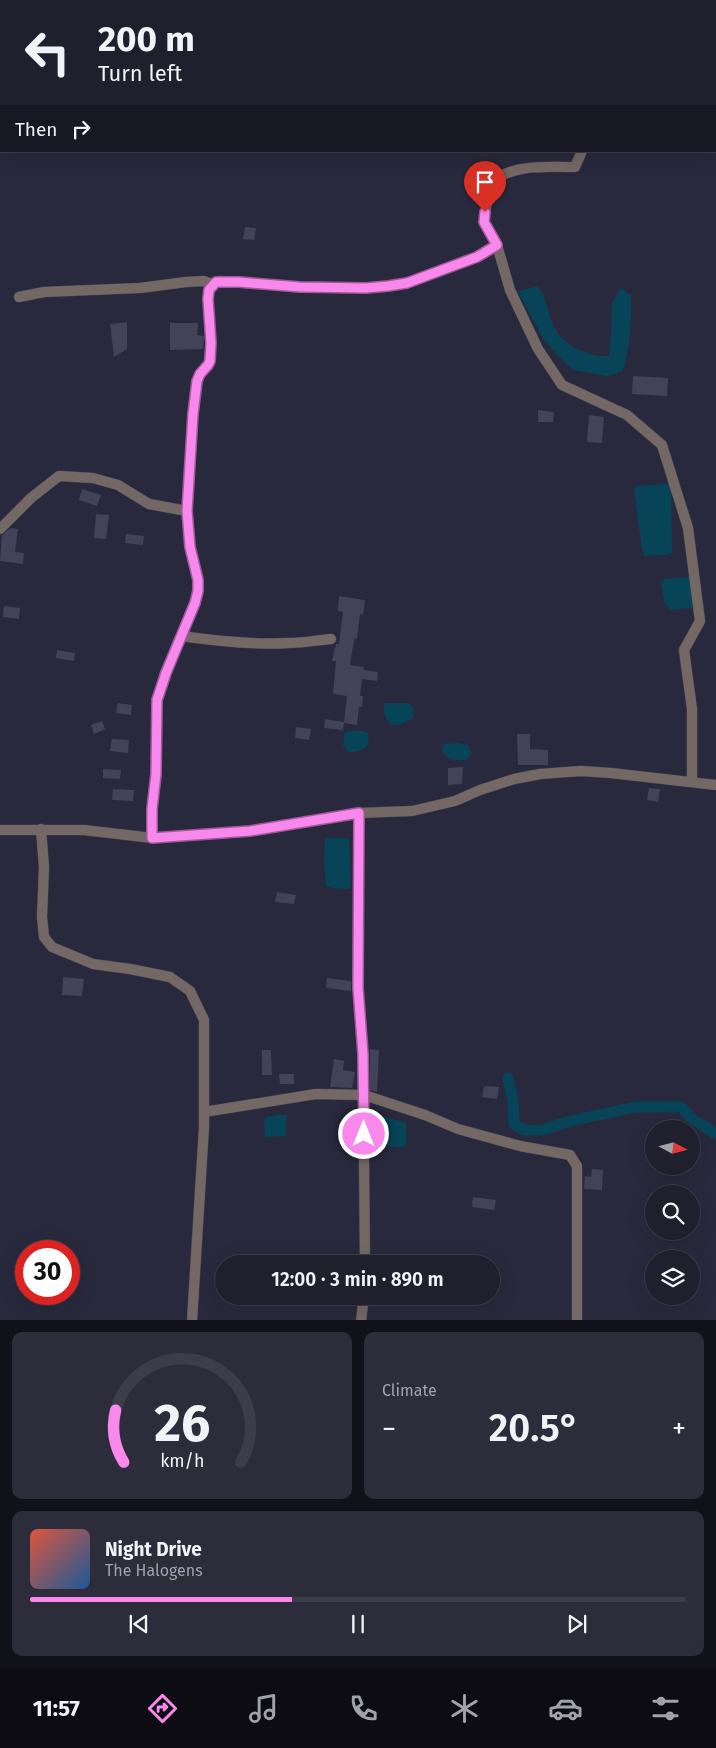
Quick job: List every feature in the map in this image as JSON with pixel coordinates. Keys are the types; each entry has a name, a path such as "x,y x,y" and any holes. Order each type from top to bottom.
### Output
{"street":[{"path":"582,152 575,167 530,167 501,174 490,182 484,222 497,245 510,290 538,350 562,385 627,415 662,445 688,528 700,622 684,650 692,709 692,781"},
{"path":"152,838 152,809 156,774 157,700 198,591 198,580 190,547 187,511 197,381 210,361 209,290 220,281 300,287 366,288 388,286 407,283 477,257 497,245"},
{"path":"19,297 44,292 140,288 186,282 204,281 214,284"},
{"path":"0,529 31,498 59,476 93,478 118,485 149,504 187,511"},
{"path":"181,636 256,643 290,643 331,639"},
{"path":"0,830 84,830 152,838 250,831 359,813 412,811 454,801 514,778 540,774 581,772 692,781 716,785"},
{"path":"359,813 358,988 363,1054 365,1255"},
{"path":"41,829 44,866 42,917 44,937 52,947 93,964 130,968 170,977 190,991 204,1020 204,1112 201,1192 193,1282 192,1320"},
{"path":"204,1112 316,1094 364,1095 418,1112 458,1129 520,1146 570,1154 578,1166 577,1320"},
{"path":"362,1320 363,1305"}],"water":[{"path":"537,286 544,297 552,324 565,341 586,353 601,356 609,356 612,303 621,288 631,295 629,344 622,372 607,376 574,370 560,358 543,338 518,292"},
{"path":"671,485 672,553 645,556 642,549 634,490 637,486"},
{"path":"692,577 694,608 670,610 664,601 661,583 664,579"},
{"path":"385,703 409,703 414,709 413,718 399,725 390,724 384,711"},
{"path":"345,732 368,733 369,738 367,746 362,750 349,752 343,746"},
{"path":"459,743 469,747 470,755 466,760 455,760 442,751 444,744"},
{"path":"325,838 349,838 351,885 349,889 326,886"},
{"path":"369,1112 406,1123 406,1146 370,1146"},
{"path":"287,1114 286,1136 265,1137 264,1123 266,1117"}],"building":[{"path":"245,227 256,228 254,240 243,239"},
{"path":"127,322 127,349 114,357 110,324"},
{"path":"170,323 198,323 197,335 204,336 203,349 170,350"},
{"path":"633,376 668,378 667,396 632,394"},
{"path":"538,410 554,412 553,422 538,422"},
{"path":"589,415 604,417 602,443 587,442"},
{"path":"82,489 101,495 97,506 79,500"},
{"path":"96,514 109,515 106,539 94,538"},
{"path":"11,528 18,529 15,552 24,553 23,564 0,561 2,535"},
{"path":"126,534 144,536 143,545 125,543"},
{"path":"339,596 365,600 363,615 360,614 357,639 355,638 350,665 364,667 363,670 378,672 377,681 362,679 360,696 363,696 362,707 359,707 357,725 344,723 343,730 324,728 325,719 344,722 347,696 333,694 336,661 332,661 336,644 339,644 343,612 338,611"},
{"path":"4,606 20,608 19,619 3,617"},
{"path":"57,650 75,653 74,661 56,658"},
{"path":"118,703 132,705 131,715 116,713"},
{"path":"102,721 105,729 94,734 91,725"},
{"path":"296,727 311,729 309,740 295,738"},
{"path":"517,734 530,734 530,749 548,750 548,765 518,765"},
{"path":"112,739 129,740 128,753 110,751"},
{"path":"463,767 462,784 448,785 448,768"},
{"path":"103,769 121,770 120,779 103,778"},
{"path":"649,788 660,789 658,802 647,800"},
{"path":"113,789 134,790 133,801 112,800"},
{"path":"277,892 296,895 294,904 275,902"},
{"path":"63,977 84,979 82,996 62,995"},
{"path":"327,978 351,981 351,991 326,988"},
{"path":"370,1049 379,1050 377,1092 370,1090"},
{"path":"262,1050 271,1050 272,1075 262,1075"},
{"path":"334,1059 344,1061 343,1070 355,1072 352,1088 330,1087"},
{"path":"279,1074 294,1074 294,1084 280,1084"},
{"path":"484,1086 499,1087 497,1099 482,1097"},
{"path":"592,1169 603,1170 602,1190 584,1189 585,1176 591,1177"},
{"path":"473,1197 496,1200 494,1210 472,1207"}],"waterway":[{"path":"508,1078 513,1100 514,1124 524,1130 542,1130 567,1122 635,1107 681,1107 691,1118 716,1134"}],"route":[{"path":"364,1134 363,1054 358,988 359,813 250,831 152,838 152,809 156,774 155,724 157,700 198,591 198,580 190,547 187,511 197,381 210,361 211,343 208,299 209,290 216,282 300,287 366,288 407,283 477,257 497,245 484,222 485,212"}]}
